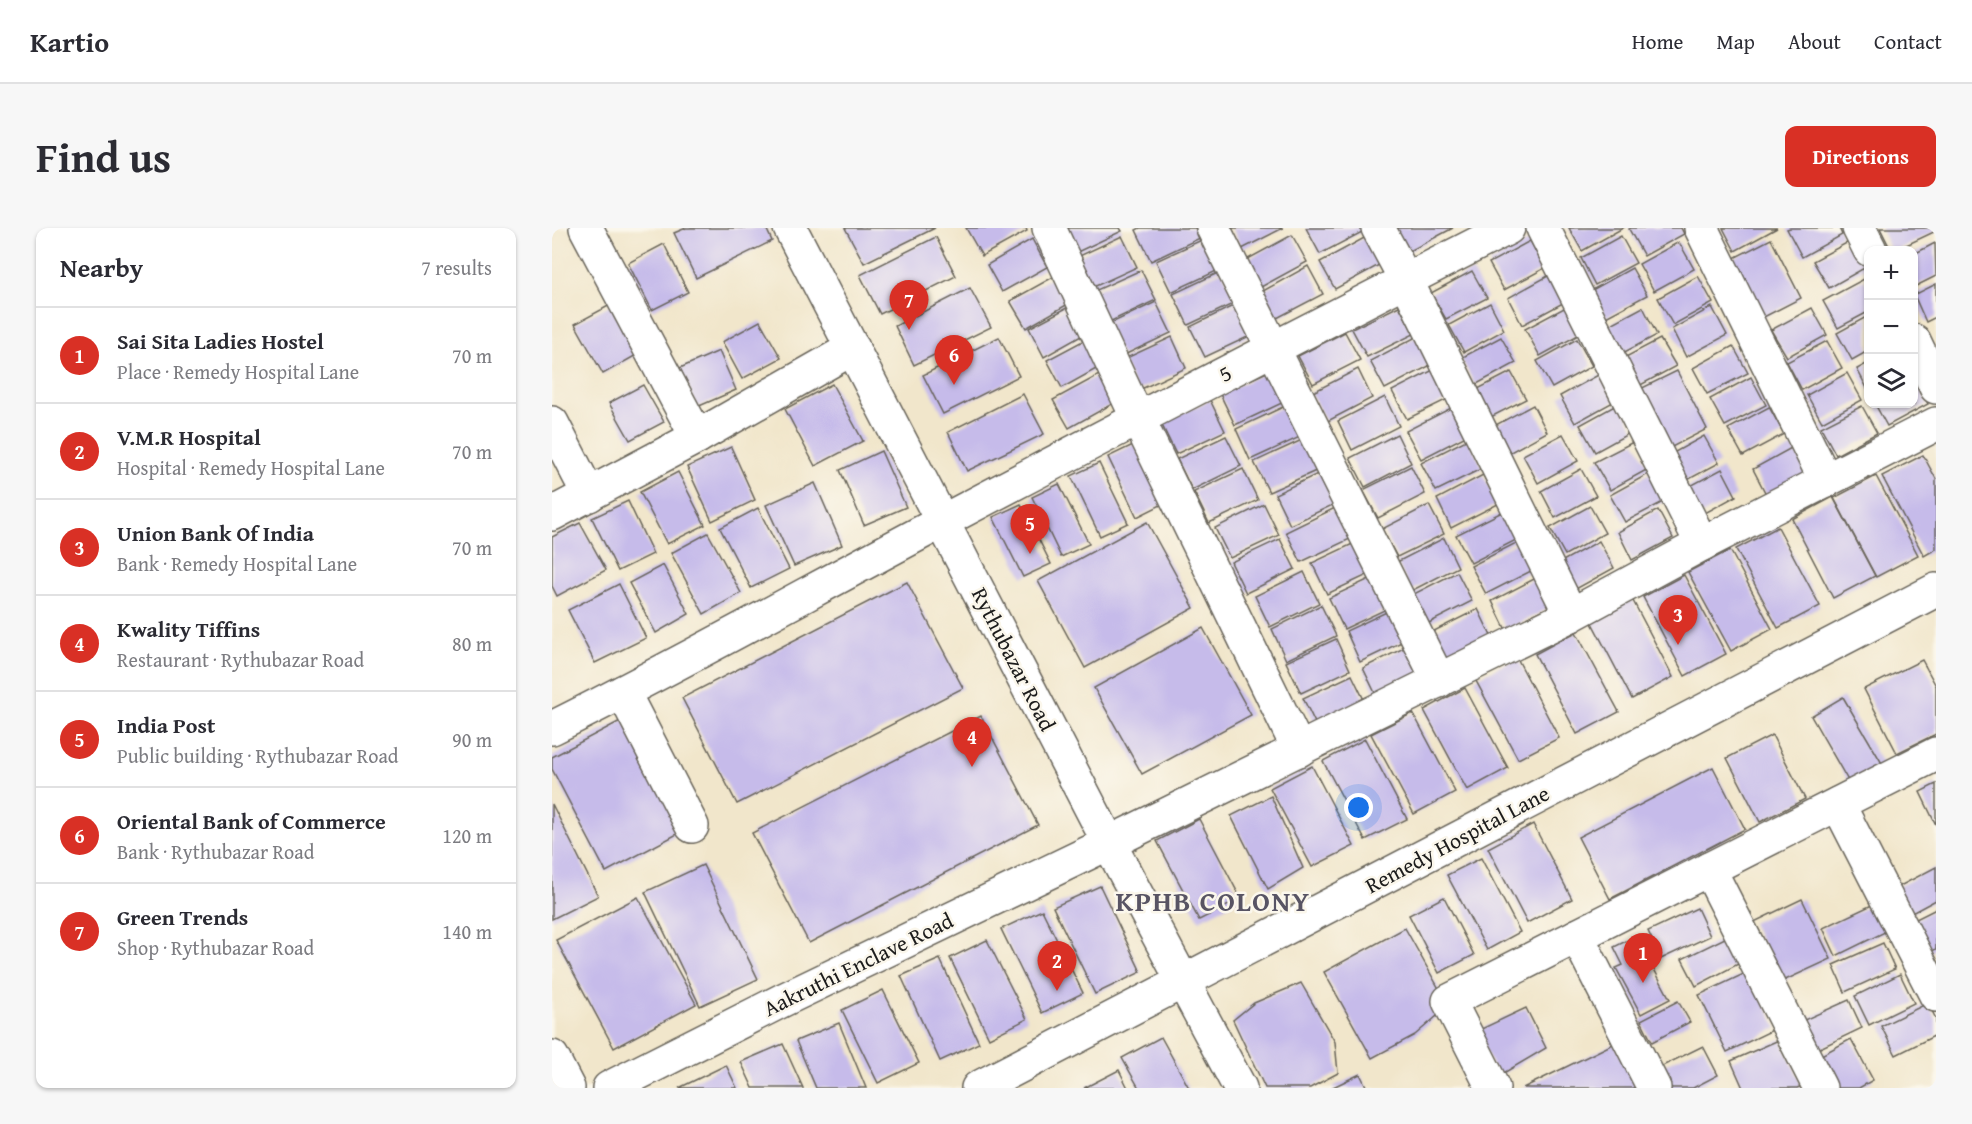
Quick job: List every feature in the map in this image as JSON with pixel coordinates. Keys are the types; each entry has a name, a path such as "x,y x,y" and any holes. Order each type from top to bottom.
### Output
{"street":[{"path":"586,228 697,437"},
{"name":"Rythubazar Road","path":"790,228 1109,843 1240,1088"},
{"path":"1049,228 1138,419 1299,750"},
{"path":"1213,228 1439,681"},
{"path":"1378,228 1406,280 1571,615"},
{"name":"5","path":"552,728 623,693 1272,348 1508,228"},
{"path":"1543,228 1702,544"},
{"path":"1701,228 1826,481"},
{"path":"1859,228 1868,246"},
{"path":"552,514 697,437 853,348"},
{"path":"1918,349 1936,387"},
{"path":"552,423 589,495"},
{"name":"Aakruthi Enclave Road","path":"609,1088 783,1000 1109,843 1571,615 1702,544 1936,424"},
{"name":"Remedy Hospital Lane","path":"978,1088 1936,590"},
{"path":"623,693 692,826"},
{"path":"1493,1088 1449,1001 1936,754"},
{"path":"1838,804 1936,995"},
{"path":"1709,869 1820,1088"},
{"path":"1577,936 1654,1088"},
{"path":"552,1057 568,1088"}],"building":[{"path":"686,228 766,228 772,241 696,278 674,233"},
{"path":"845,228 935,228 864,263"},
{"path":"966,228 1026,228 1027,231 982,256"},
{"path":"1060,228 1120,228 1122,231 1073,254"},
{"path":"1140,228 1195,228 1200,238 1151,261 1136,230"},
{"path":"1232,228 1283,228 1242,249"},
{"path":"1306,228 1365,228 1366,230 1320,254"},
{"path":"1393,228 1453,228 1406,253"},
{"path":"1569,228 1623,228 1582,251"},
{"path":"1681,228 1684,234 1644,256 1629,229"},
{"path":"1723,228 1777,228 1735,251"},
{"path":"1839,228 1842,235 1802,257 1787,229"},
{"path":"1880,228 1934,228 1936,231 1904,246 1889,246"},
{"path":"1292,235 1307,262 1261,287 1246,260"},
{"path":"1122,236 1137,267 1087,290 1073,259"},
{"path":"1621,236 1636,263 1595,285 1581,258"},
{"path":"936,237 956,276 880,314 860,275"},
{"path":"1366,237 1381,264 1335,289 1320,262"},
{"path":"1206,238 1221,269 1171,292 1156,261"},
{"path":"1032,239 1047,267 1002,292 987,265"},
{"path":"1771,239 1801,298 1756,321 1726,262"},
{"path":"1854,239 1864,258 1864,268 1829,288 1813,261"},
{"path":"1530,241 1545,268 1504,290 1489,263"},
{"path":"1679,242 1694,269 1654,291 1639,264"},
{"path":"1935,243 1936,276 1918,285 1918,252"},
{"path":"664,244 688,292 652,310 628,263"},
{"path":"1308,266 1323,294 1277,318 1263,291"},
{"path":"1632,268 1647,295 1606,317 1592,290"},
{"path":"1141,270 1156,300 1107,323 1092,292"},
{"path":"1222,271 1237,302 1188,325 1173,294"},
{"path":"1472,271 1487,298 1446,319 1431,293"},
{"path":"1055,276 1070,303 1026,328 1010,301"},
{"path":"1548,276 1563,303 1522,325 1508,298"},
{"path":"1698,276 1713,303 1673,325 1658,298"},
{"path":"1864,279 1864,314 1838,328 1823,301"},
{"path":"1936,284 1936,317 1926,322 1918,304 1918,293"},
{"path":"970,288 991,327 914,365 895,326"},
{"path":"1156,302 1171,333 1122,356 1107,325"},
{"path":"1239,303 1254,334 1205,357 1190,327"},
{"path":"1490,303 1504,330 1464,352 1449,325"},
{"path":"612,304 640,353 603,374 575,324"},
{"path":"1074,304 1090,331 1044,357 1029,328"},
{"path":"1399,306 1414,334 1367,357 1352,329"},
{"path":"1566,307 1580,334 1540,356 1525,329"},
{"path":"1643,307 1657,335 1617,356 1602,329"},
{"path":"1712,307 1727,335 1686,357 1672,329"},
{"path":"1812,308 1827,335 1787,357 1771,330"},
{"path":"1864,318 1864,353 1852,360 1837,333"},
{"path":"760,321 781,358 742,379 722,342"},
{"path":"1345,332 1360,360 1313,384 1298,356"},
{"path":"1092,336 1107,363 1062,388 1047,360"},
{"path":"999,337 1019,376 943,414 923,375"},
{"path":"1172,337 1186,368 1137,391 1122,360"},
{"path":"1416,337 1431,365 1385,389 1370,361"},
{"path":"1501,337 1516,363 1475,385 1461,358"},
{"path":"1577,339 1592,366 1552,388 1537,361"},
{"path":"1660,339 1676,366 1635,388 1620,360"},
{"path":"1827,341 1842,368 1802,390 1787,362"},
{"path":"1733,346 1748,373 1707,394 1693,368"},
{"path":"719,351 736,390 697,407 680,368"},
{"path":"1864,365 1864,382 1857,369"},
{"path":"1439,367 1454,396 1407,419 1392,391"},
{"path":"1358,369 1372,398 1326,422 1311,393"},
{"path":"1269,371 1284,402 1235,425 1220,394"},
{"path":"1677,371 1707,429 1662,452 1632,393"},
{"path":"1511,372 1526,399 1485,420 1470,393"},
{"path":"1847,373 1862,400 1822,422 1807,395"},
{"path":"1600,374 1615,401 1575,423 1560,396"},
{"path":"1099,375 1114,403 1069,428 1053,400"},
{"path":"1751,377 1766,405 1725,426 1710,399"},
{"path":"832,384 863,441 815,466 785,409"},
{"path":"643,385 664,422 630,440 609,403"},
{"path":"1918,385 1928,404 1887,426 1877,408 1918,408"},
{"path":"1023,394 1044,434 967,471 948,432"},
{"path":"1385,397 1399,426 1352,450 1338,421"},
{"path":"1210,400 1225,431 1176,454 1161,423"},
{"path":"1620,403 1635,430 1595,452 1580,425"},
{"path":"1533,405 1547,432 1507,454 1492,427"},
{"path":"1285,406 1300,437 1250,460 1236,429"},
{"path":"1862,406 1877,433 1836,455 1821,427"},
{"path":"1453,407 1468,435 1421,459 1406,431"},
{"path":"1769,407 1784,434 1743,456 1728,429"},
{"path":"1397,434 1411,463 1365,487 1350,458"},
{"path":"1563,434 1578,461 1538,483 1523,455"},
{"path":"1226,436 1241,466 1192,490 1177,459"},
{"path":"1704,436 1719,463 1678,485 1664,458"},
{"path":"1304,439 1318,470 1269,492 1254,462"},
{"path":"1468,439 1483,468 1436,491 1421,463"},
{"path":"1635,441 1650,468 1610,490 1594,462"},
{"path":"1135,444 1165,503 1137,517 1108,457"},
{"path":"731,447 755,500 712,521 687,467"},
{"path":"1793,447 1808,474 1767,496 1753,469"},
{"path":"881,451 906,507 864,525 840,470"},
{"path":"1923,455 1936,479 1936,549 1924,556 1882,476"},
{"path":"1099,463 1128,523 1100,536 1071,476"},
{"path":"1411,466 1425,494 1378,518 1363,490"},
{"path":"1243,469 1258,500 1209,523 1194,492"},
{"path":"1581,469 1596,496 1555,518 1541,491"},
{"path":"1722,469 1736,496 1696,518 1681,491"},
{"path":"1324,471 1339,502 1290,525 1275,494"},
{"path":"678,472 705,525 667,544 640,492"},
{"path":"1650,473 1665,501 1625,522 1610,495"},
{"path":"1483,475 1498,504 1451,528 1437,499"},
{"path":"1876,476 1918,555 1876,577 1834,498"},
{"path":"815,483 842,545 794,566 766,505"},
{"path":"1059,484 1089,544 1061,557 1032,497"},
{"path":"1833,497 1875,576 1833,598 1792,519"},
{"path":"628,501 653,554 618,571 592,518"},
{"path":"1021,504 1051,564 1023,577 993,517"},
{"path":"1264,504 1279,535 1230,558 1215,528"},
{"path":"1429,505 1444,534 1397,557 1382,529"},
{"path":"1590,506 1605,533 1565,555 1550,528"},
{"path":"758,508 789,569 751,588 720,528"},
{"path":"1335,508 1350,539 1301,562 1286,532"},
{"path":"1658,510 1673,538 1632,560 1618,532"},
{"path":"1504,511 1518,539 1471,563 1456,535"},
{"path":"1147,522 1194,608 1085,668 1038,581"},
{"path":"580,523 606,570 557,596 552,586 552,537"},
{"path":"1778,527 1820,606 1778,628 1736,549"},
{"path":"708,533 741,593 704,614 671,553"},
{"path":"1444,538 1458,567 1411,591 1397,562"},
{"path":"1280,539 1295,569 1246,593 1231,562"},
{"path":"1361,540 1376,571 1327,594 1312,563"},
{"path":"1599,541 1614,568 1574,590 1559,563"},
{"path":"1518,542 1533,570 1486,594 1471,566"},
{"path":"1730,550 1772,629 1731,651 1688,572"},
{"path":"663,565 689,614 656,633 629,583"},
{"path":"1304,572 1319,603 1270,627 1255,596"},
{"path":"1457,572 1472,601 1425,625 1410,596"},
{"path":"1378,575 1393,606 1344,629 1329,598"},
{"path":"1684,575 1726,654 1685,676 1643,597"},
{"path":"1538,577 1553,606 1506,630 1492,601"},
{"path":"907,582 963,688 737,804 682,698"},
{"path":"619,584 646,638 595,663 568,610"},
{"path":"1631,597 1673,677 1632,699 1590,619"},
{"path":"1321,605 1336,636 1286,660 1272,629"},
{"path":"1395,608 1410,638 1360,662 1346,631"},
{"path":"1478,609 1492,638 1445,661 1430,633"},
{"path":"1203,628 1251,715 1142,774 1094,688"},
{"path":"1576,632 1619,712 1577,734 1535,654"},
{"path":"1336,639 1350,670 1301,693 1286,662"},
{"path":"1412,644 1427,675 1378,699 1363,668"},
{"path":"1517,658 1559,738 1518,759 1475,679"},
{"path":"1922,660 1936,686 1936,734 1897,753 1864,689"},
{"path":"1352,675 1367,706 1318,729 1303,698"},
{"path":"1465,688 1508,768 1467,790 1424,710"},
{"path":"1843,697 1883,765 1850,784 1811,716"},
{"path":"1413,713 1455,792 1414,814 1371,734"},
{"path":"981,716 1038,825 809,943 752,833"},
{"path":"624,719 683,831 606,872 552,769 552,757"},
{"path":"1772,735 1805,799 1760,822 1727,758"},
{"path":"1365,739 1407,819 1365,840 1323,761"},
{"path":"1312,766 1354,846 1312,867 1270,788"},
{"path":"1713,767 1745,829 1610,899 1578,837"},
{"path":"1936,784 1936,825 1920,792"},
{"path":"1271,796 1303,868 1268,889 1231,816"},
{"path":"552,804 598,896 552,919"},
{"path":"1199,819 1241,899 1199,920 1157,841"},
{"path":"1533,824 1572,899 1527,923 1488,848"},
{"path":"1481,858 1520,932 1487,950 1447,875"},
{"path":"703,865 758,979 700,1006 645,892"},
{"path":"1936,867 1936,900 1910,914 1896,888"},
{"path":"1100,886 1141,972 1095,994 1053,907"},
{"path":"638,897 696,1004 614,1048 556,940"},
{"path":"1444,897 1474,955 1439,973 1409,915"},
{"path":"1802,899 1831,959 1781,982 1752,923"},
{"path":"1876,903 1889,930 1836,956 1823,928"},
{"path":"1697,908 1710,936 1661,959 1648,931"},
{"path":"1936,909 1936,949 1928,953 1912,921"},
{"path":"1042,910 1083,993 1042,1013 1001,929"},
{"path":"1405,928 1438,987 1444,1010 1415,1035 1372,1058 1324,972"},
{"path":"1731,935 1744,961 1696,986 1682,959"},
{"path":"987,940 1027,1019 989,1038 950,958"},
{"path":"1628,940 1632,949 1641,945 1670,999 1641,1014 1616,968 1623,965 1614,947"},
{"path":"1883,943 1895,969 1845,992 1833,965"},
{"path":"940,959 979,1043 940,1061 901,976"},
{"path":"1750,971 1777,1028 1727,1052 1699,995"},
{"path":"1900,974 1914,1003 1869,1025 1855,996"},
{"path":"1301,983 1335,1042 1338,1073 1310,1088 1265,1088 1233,1020 1254,1003"},
{"path":"883,990 919,1063 878,1083 842,1010"},
{"path":"1849,1000 1862,1028 1818,1049 1804,1020"},
{"path":"1678,1001 1690,1022 1652,1042 1641,1020"},
{"path":"1928,1003 1936,1019 1936,1035 1896,1055 1881,1026"},
{"path":"1526,1008 1546,1048 1497,1077 1477,1031"},
{"path":"839,1023 866,1088 816,1088 796,1041"},
{"path":"1161,1037 1189,1088 1139,1088 1122,1058"},
{"path":"1781,1039 1802,1086 1797,1088 1743,1088 1731,1061"},
{"path":"1851,1039 1873,1080 1859,1088 1827,1088 1812,1060"},
{"path":"1615,1043 1637,1088 1523,1088"},
{"path":"783,1044 803,1088 753,1088 741,1062"},
{"path":"1703,1046 1718,1075 1693,1088 1656,1088 1648,1073"},
{"path":"726,1065 737,1088 679,1088"},
{"path":"1119,1070 1128,1088 1084,1088"},
{"path":"1360,1074 1367,1088 1331,1088"}],"place":[{"name":"Green Trends","path":"909,330"},
{"name":"Oriental Bank of Commerce","path":"954,385"},
{"name":"India Post","path":"1030,554"},
{"name":"Union Bank Of India","path":"1678,645"},
{"name":"Kwality Tiffins","path":"972,767"},
{"name":"Sai Sita Ladies Hostel","path":"1643,983"},
{"name":"V.M.R Hospital","path":"1057,991"}],"district":[{"name":"KPHB COLONY","path":"1213,900"}]}
